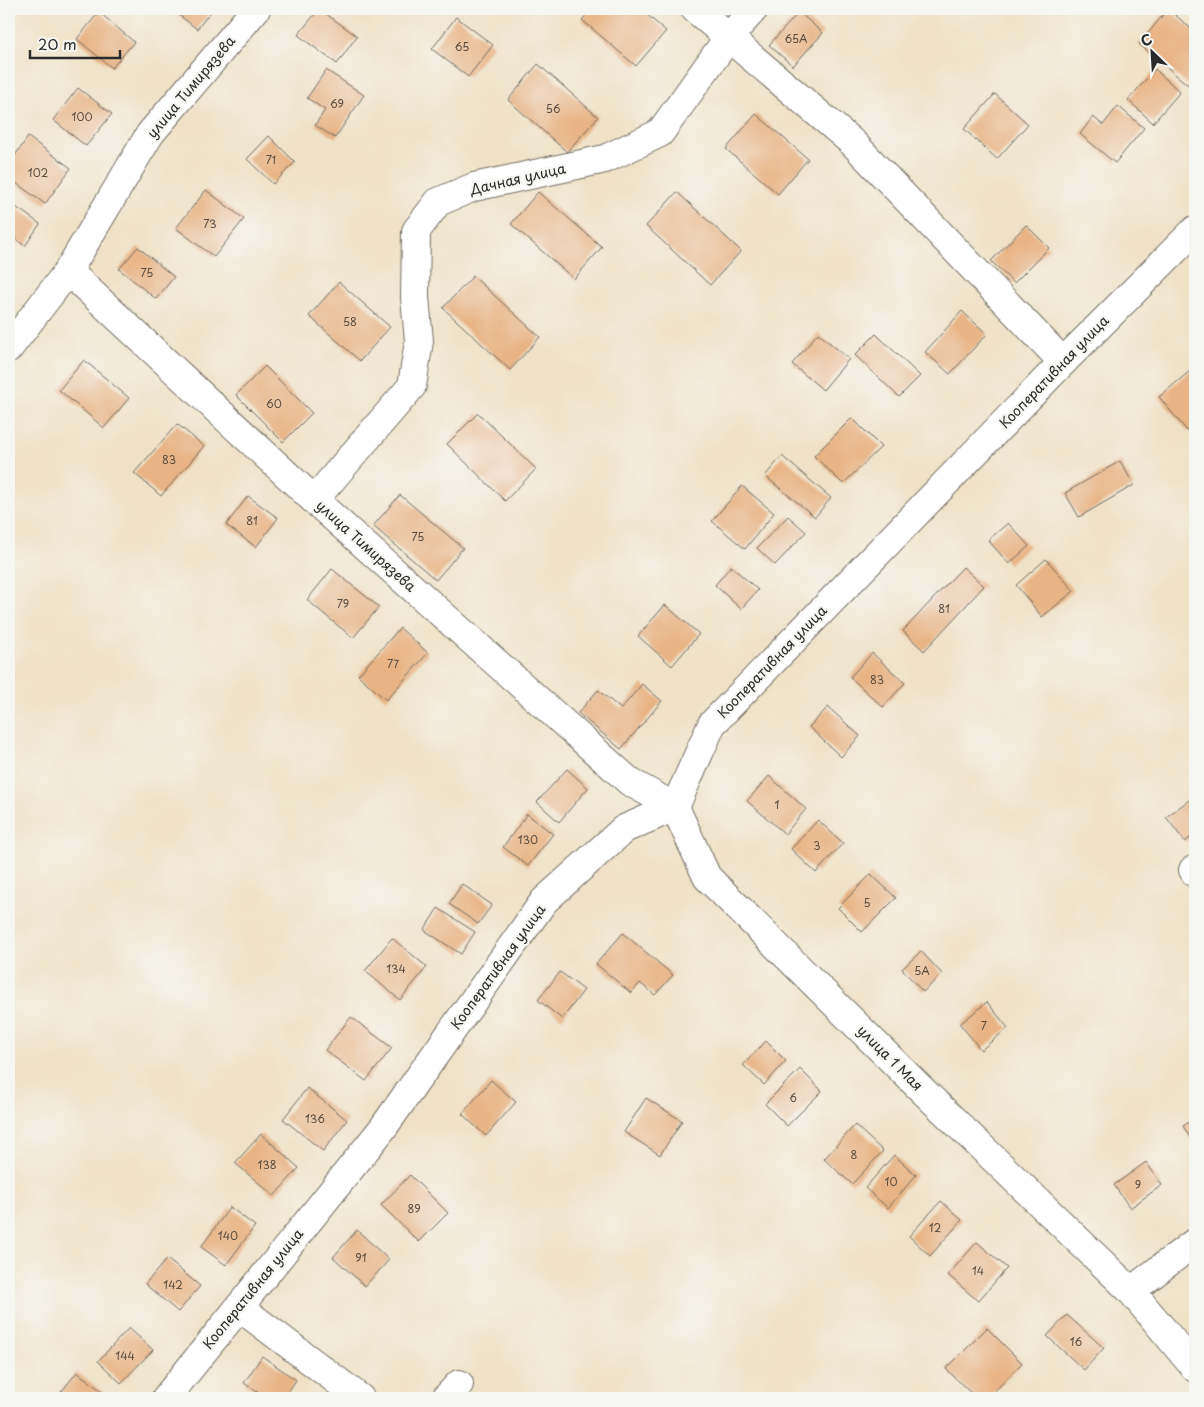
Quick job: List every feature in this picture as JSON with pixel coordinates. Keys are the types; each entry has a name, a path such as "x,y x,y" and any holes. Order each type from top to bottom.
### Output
{"street":[{"name":"улица Тимирязева","path":"9,348 68,271 150,134 256,9"},
{"path":"695,9 853,143 1063,362"},
{"name":"Дачная улица","path":"314,500 412,386 419,342 415,297 416,231 438,202 474,187 605,159 660,133 728,38 754,9"},
{"name":"Кооперативная улица","path":"166,1398 383,1128 544,901 624,829 675,807 712,724 1063,362 1195,230"},
{"name":"улица Тимирязева","path":"68,271 314,500 630,782 675,807"},
{"name":"улица 1 Мая","path":"675,807 707,877 917,1086 1131,1290 1195,1368"},
{"path":"1131,1290 1195,1242"},
{"path":"239,1307 360,1398"}],"building":[{"path":"171,9 213,9 197,29"},
{"path":"319,9 357,36 337,64 298,35"},
{"path":"592,9 640,9 666,31 636,66 582,20"},
{"path":"1168,9 1195,32 1195,76 1188,85 1139,44"},
{"path":"99,12 134,42 112,68 77,39"},
{"path":"799,12 823,33 793,66 769,45"},
{"path":"456,17 493,45 468,77 432,49"},
{"path":"538,64 598,117 567,152 508,100"},
{"path":"1155,69 1180,92 1153,123 1128,100"},
{"path":"326,70 364,95 335,138 315,125 325,110 307,98"},
{"path":"78,88 112,114 86,146 53,120"},
{"path":"995,94 1028,124 997,159 964,129"},
{"path":"1118,106 1144,128 1115,163 1080,134 1093,117 1103,125"},
{"path":"756,114 808,159 778,194 726,149"},
{"path":"269,136 295,162 273,184 247,159"},
{"path":"28,137 71,168 45,204 9,178 9,164"},
{"path":"206,190 244,219 214,257 176,228"},
{"path":"538,192 602,247 574,279 511,224"},
{"path":"677,192 741,251 710,285 646,226"},
{"path":"9,202 40,224 25,246 9,234"},
{"path":"1026,225 1049,248 1014,283 991,261"},
{"path":"138,247 174,277 156,299 119,269"},
{"path":"473,276 540,337 510,370 443,308"},
{"path":"339,282 390,327 360,361 309,316"},
{"path":"962,311 987,334 950,374 925,352"},
{"path":"818,333 849,359 823,390 792,364"},
{"path":"876,334 920,376 899,397 855,355"},
{"path":"84,360 129,398 104,428 59,390"},
{"path":"265,366 312,413 283,442 236,395"},
{"path":"1190,371 1195,377 1195,426 1188,432 1159,397"},
{"path":"478,413 536,469 505,501 447,444"},
{"path":"852,418 881,447 843,484 814,456"},
{"path":"177,424 204,446 161,496 134,473"},
{"path":"782,456 831,498 815,517 765,476"},
{"path":"1120,461 1134,485 1079,517 1065,493"},
{"path":"742,486 774,513 745,549 712,521"},
{"path":"400,495 463,548 436,580 373,526"},
{"path":"248,496 278,518 256,547 226,525"},
{"path":"788,516 806,532 775,565 757,548"},
{"path":"1008,523 1029,546 1009,564 988,540"},
{"path":"1046,559 1074,591 1042,617 1016,585"},
{"path":"731,566 758,590 741,609 715,585"},
{"path":"963,567 984,586 924,651 903,631"},
{"path":"332,569 379,607 353,638 307,600"},
{"path":"665,605 699,634 672,666 638,636"},
{"path":"400,628 428,653 386,700 358,675"},
{"path":"872,653 905,683 883,707 850,677"},
{"path":"642,684 662,701 621,749 578,713 598,690 621,709"},
{"path":"828,707 860,736 841,757 809,727"},
{"path":"567,769 588,788 559,822 537,802"},
{"path":"769,776 806,809 785,834 747,801"},
{"path":"1192,798 1195,802 1195,834 1185,842 1166,817"},
{"path":"527,814 553,834 528,866 503,847"},
{"path":"818,820 843,843 816,873 791,849"},
{"path":"871,874 896,898 862,932 838,908"},
{"path":"462,884 492,905 478,924 449,904"},
{"path":"438,908 475,932 461,954 424,930"},
{"path":"623,933 673,975 655,995 640,983 631,993 596,964"},
{"path":"392,938 427,967 400,1000 365,971"},
{"path":"921,951 942,974 923,992 902,969"},
{"path":"560,972 584,990 562,1019 538,1000"},
{"path":"987,1002 1008,1028 981,1050 960,1024"},
{"path":"351,1017 392,1048 366,1081 325,1050"},
{"path":"766,1041 786,1061 764,1085 743,1065"},
{"path":"800,1069 822,1091 787,1126 765,1104"},
{"path":"491,1080 516,1102 486,1136 462,1114"},
{"path":"307,1088 347,1120 323,1151 283,1119"},
{"path":"646,1098 682,1121 660,1155 624,1132"},
{"path":"1195,1118 1195,1146 1183,1126"},
{"path":"855,1125 883,1151 852,1184 824,1159"},
{"path":"261,1134 299,1168 274,1196 235,1163"},
{"path":"894,1155 916,1175 888,1208 865,1188"},
{"path":"1146,1162 1162,1185 1130,1208 1114,1185"},
{"path":"410,1175 448,1213 419,1242 381,1205"},
{"path":"941,1201 962,1220 930,1256 909,1236"},
{"path":"230,1207 255,1226 226,1265 201,1247"},
{"path":"357,1230 389,1260 365,1286 333,1257"},
{"path":"977,1242 1007,1268 978,1301 948,1275"},
{"path":"167,1259 200,1286 178,1312 145,1284"},
{"path":"1067,1315 1104,1348 1084,1370 1047,1336"},
{"path":"129,1328 153,1350 121,1383 98,1361"},
{"path":"987,1328 1022,1363 988,1398 976,1398 946,1369"},
{"path":"262,1356 296,1380 284,1398 266,1398 244,1383"},
{"path":"77,1372 103,1392 98,1398 69,1398 61,1392"}]}
